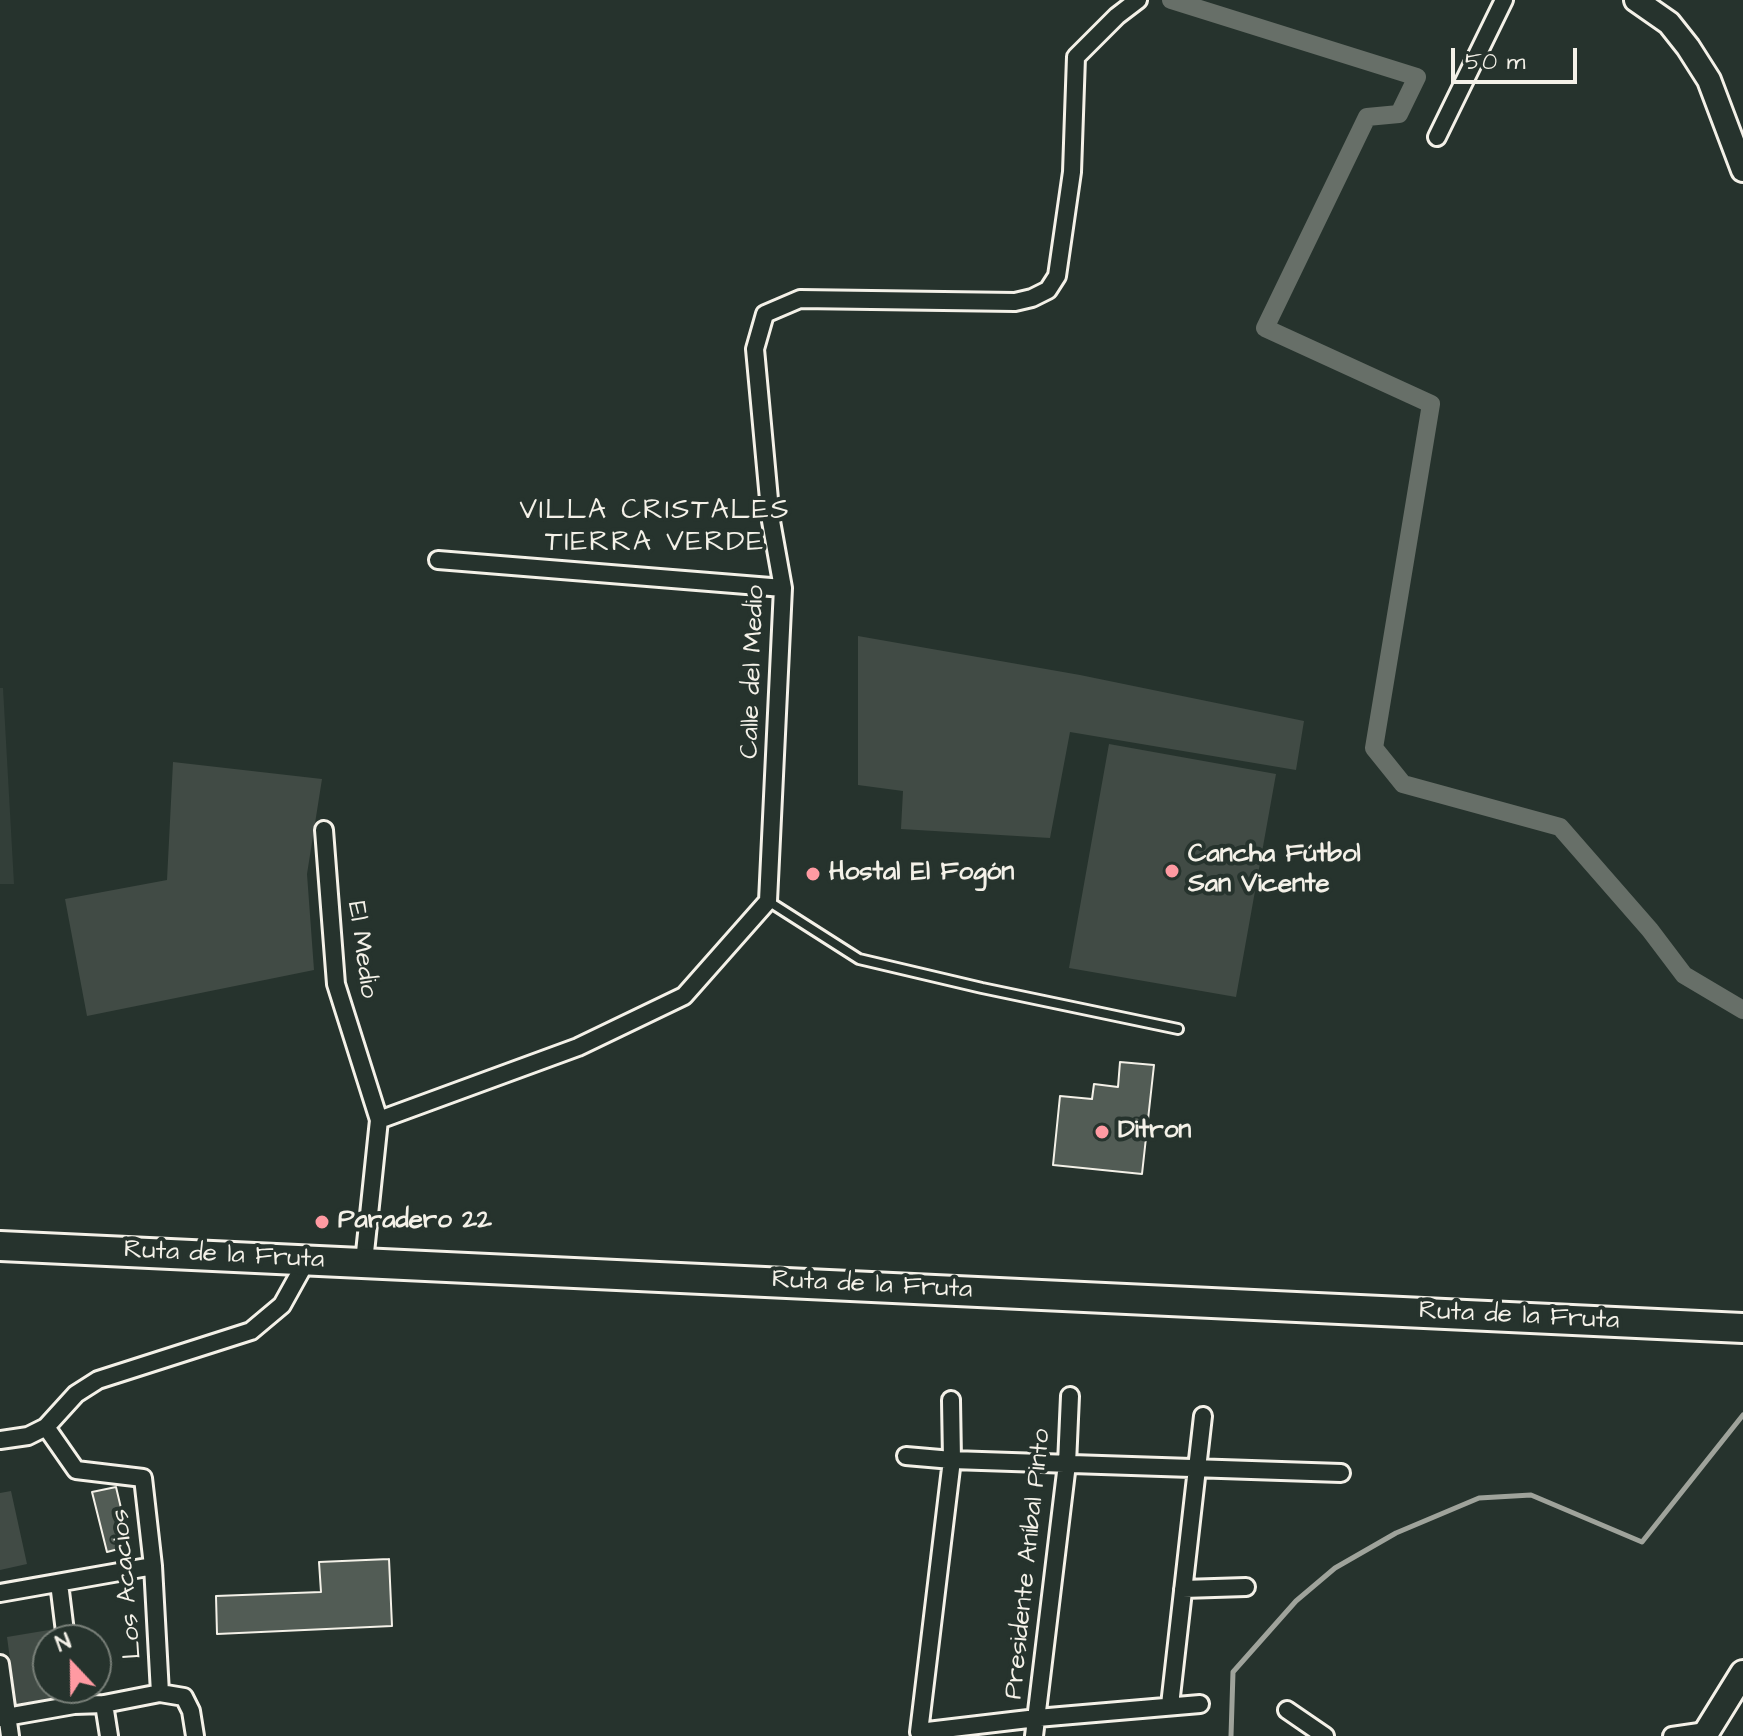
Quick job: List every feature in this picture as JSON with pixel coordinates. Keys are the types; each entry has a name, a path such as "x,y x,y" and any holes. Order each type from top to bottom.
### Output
{"highway":[{"name":"Ruta de la Fruta","path":"0,1246 1743,1328"}],"main road":[{"path":"1705,1734 1743,1673"}],"street":[{"name":"Calle del Medio","path":"768,901 783,588 771,521 755,349 765,314 800,299 1015,302 1048,290 1057,276 1072,172 1076,57 1117,16 1138,0"},
{"path":"1437,137 1504,0"},
{"path":"1636,0 1669,23 1709,80 1743,170"},
{"path":"438,560 783,588"},
{"name":"El Medio","path":"324,830 336,984 379,1120"},
{"path":"364,1262 379,1120 578,1047 684,996 768,901"},
{"path":"0,1440 28,1436 46,1427 76,1394 98,1380 240,1337 261,1325 282,1305 307,1260"},
{"name":"Presidente Aníbal Pinto","path":"1034,1736 1067,1464 1070,1396"},
{"path":"951,1400 952,1460 919,1732 1200,1704"},
{"path":"1170,1705 1203,1416"},
{"name":"Los Acacios","path":"46,1427 76,1470 143,1478 153,1566 160,1693 184,1697 191,1711 195,1736"},
{"path":"906,1456 1341,1473"},
{"path":"0,1593 153,1566"},
{"path":"59,1583 64,1624"},
{"path":"1183,1589 1246,1587"},
{"path":"0,1664 4,1717 10,1736"},
{"path":"112,1702 160,1693"},
{"path":"4,1717 47,1704"},
{"path":"104,1704 109,1736"},
{"path":"1287,1710 1325,1736"},
{"path":"1672,1736 1705,1734"}],"lane":[{"path":"768,901 859,959 1178,1029"}],"shaded area":[{"path":"858,636 1080,675 1304,721 1296,770 1070,732 1050,838 901,829 903,791 858,785"},
{"path":"0,688 3,688 14,884 0,884"},
{"name":"Cancha Fútbol San Vicente","path":"1109,744 1276,774 1236,997 1069,968"},
{"path":"173,762 322,779 307,874 314,970 87,1016 65,899 167,880"},
{"path":"11,1491 27,1564 0,1570 0,1493"},
{"path":"32,1633 32,1702 16,1704 7,1637"}],"building":[{"name":"Ditron","path":"1120,1062 1154,1065 1142,1174 1053,1165 1060,1096 1092,1099 1094,1084 1118,1087"},
{"path":"116,1487 130,1546 107,1552 92,1492"},
{"path":"389,1559 392,1626 217,1634 216,1596 321,1592 319,1562"}],"waterway":[{"path":"1171,0 1417,77 1399,114 1367,117 1265,328 1431,404 1374,748 1403,784 1560,827 1650,930 1684,975 1743,1010"},
{"path":"1231,1736 1233,1672 1296,1601 1335,1568 1396,1533 1479,1498 1531,1495 1642,1542 1743,1415"}],"place":[{"name":"Cancha Fútbol San Vicente","path":"1172,871"},
{"name":"Hostal El Fogón","path":"813,874"},
{"name":"Ditron","path":"1102,1132"},
{"name":"Paradero 22","path":"322,1222"}],"district":[{"name":"VILLA CRISTALES TIERRA VERDE","path":"655,528"}]}
